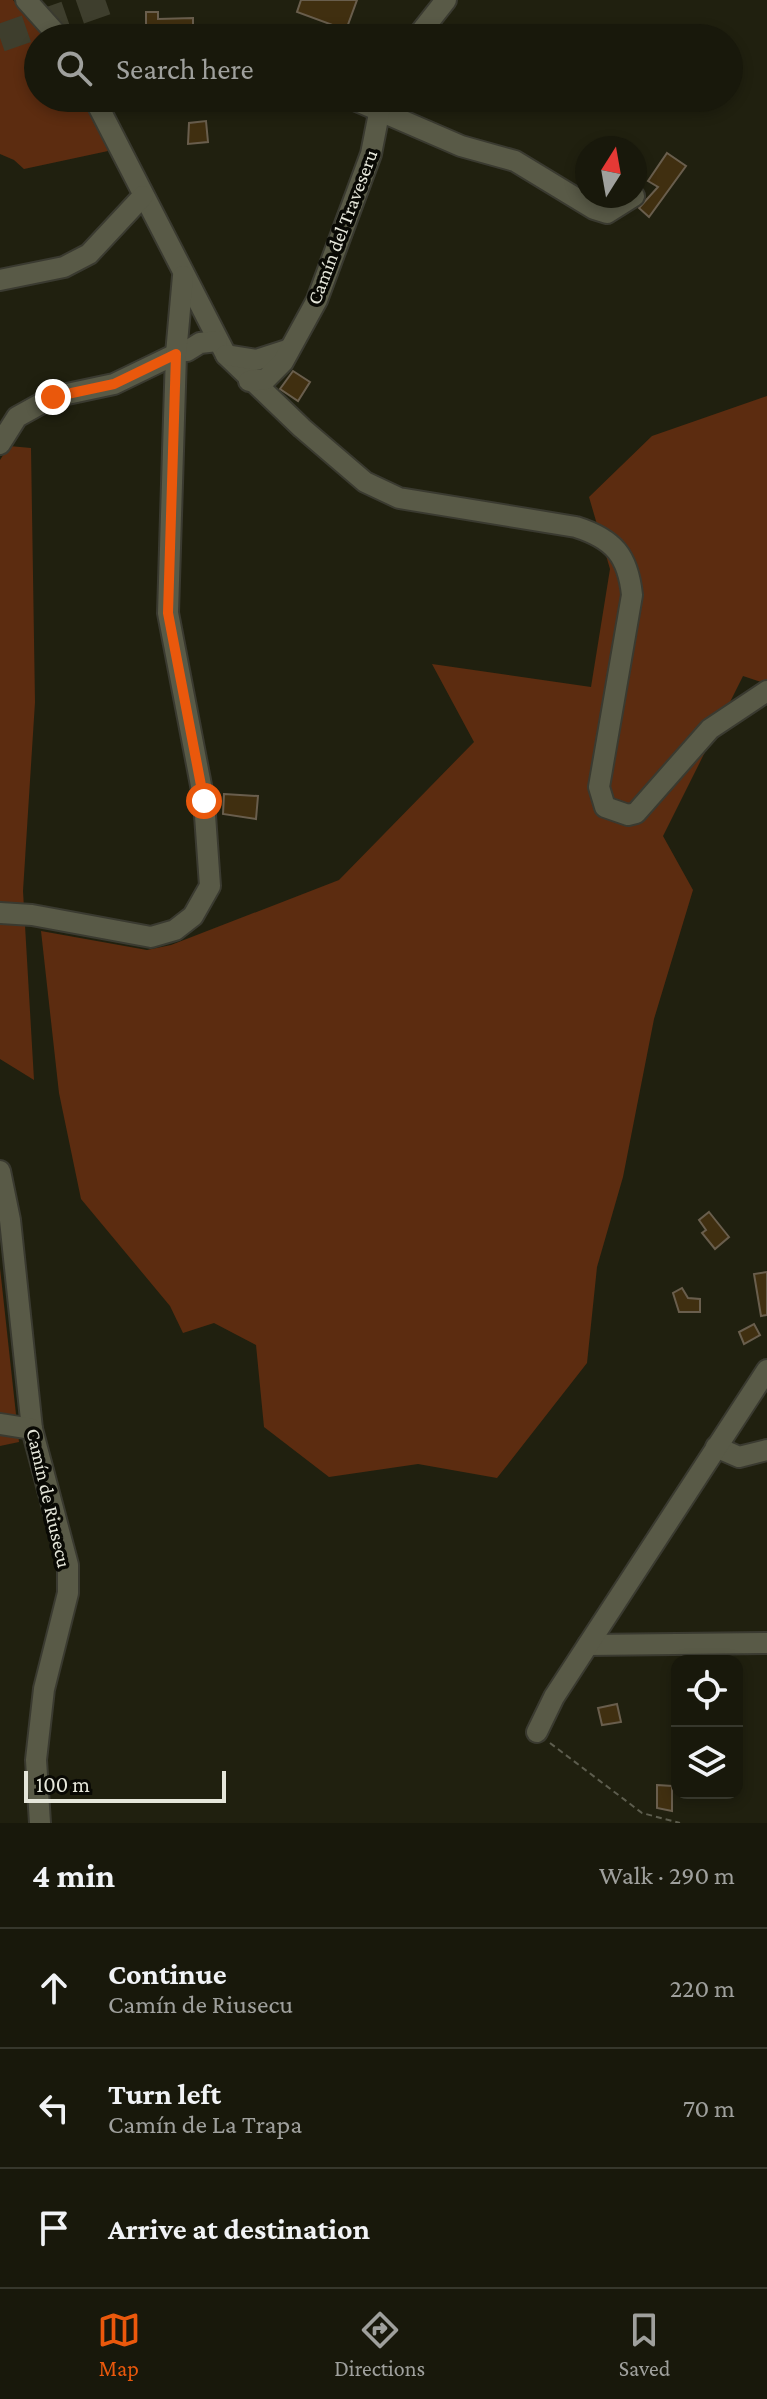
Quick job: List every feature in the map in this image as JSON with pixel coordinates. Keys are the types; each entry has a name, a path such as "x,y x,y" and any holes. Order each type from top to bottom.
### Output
{"street":[{"path":"26,0 47,24"},
{"path":"427,24 446,0"},
{"path":"101,112 221,348 249,381 365,482 382,492 443,508 576,527 591,532 621,554 630,571 632,595 601,770 599,787 605,807 628,815 636,813 649,801 684,754 710,729 767,691"},
{"name":"Camín del Traveseru","path":"249,381 266,379 283,362 280,353 317,300 371,154 379,112"},
{"path":"395,112 461,146 515,161 575,197"},
{"path":"0,280 64,267 89,254 143,196"},
{"path":"592,208 607,213 615,208"},
{"path":"0,913 32,915 151,937 175,930 193,916 210,886 204,801 168,613 182,272"},
{"path":"180,352 192,314 202,312"},
{"path":"0,444 17,417 44,401 70,390 114,384 200,343 256,360 280,353"},
{"name":"Camín de Riusecu","path":"0,1171 10,1220 32,1429 68,1565 66,1606 44,1689 36,1760 40,1823"},
{"path":"537,1732 546,1710 767,1370"},
{"path":"0,1424 32,1429"},
{"path":"716,1447 739,1457 767,1450"},
{"path":"588,1645 767,1643"}],"path":[{"path":"537,1732 642,1813 680,1823"}],"shaded area":[{"path":"0,0 13,0 36,24 24,24 24,112 92,112 108,151 24,169 0,154"},
{"path":"767,396 767,684 743,676 663,836 693,890 654,1019 623,1177 597,1267 587,1363 497,1478 418,1464 329,1477 264,1427 256,1345 214,1323 183,1333 170,1306 81,1199 59,1093 41,931 147,950 171,945 339,880 474,742 432,664 591,687 610,569 589,497 652,436"},
{"path":"9,446 31,448 35,702 23,891 34,1080 0,1059 0,460"},
{"path":"0,1268 19,1442 0,1446"}],"building":[{"path":"301,0 357,0 348,24 330,24 297,12"},
{"path":"146,12 158,12 158,19 193,18 193,24 146,24"},
{"path":"206,121 208,142 188,144 189,123"},
{"path":"667,153 686,166 649,217 639,208 647,208 647,199 658,187 648,181"},
{"path":"293,371 310,382 298,401 280,389"},
{"path":"224,794 258,796 256,819 223,814"},
{"path":"709,1212 729,1237 715,1249 702,1233 706,1230 699,1220"},
{"path":"767,1272 767,1315 761,1316 754,1274"},
{"path":"682,1288 688,1298 700,1299 700,1312 679,1312 673,1293"},
{"path":"754,1324 760,1335 744,1344 739,1332"},
{"path":"617,1704 621,1722 602,1725 598,1708"},
{"path":"657,1785 671,1786 672,1811 657,1808"}],"tunnel":[{"path":"40,24 109,0"},
{"path":"0,38 24,30"}],"route":[{"path":"53,397 70,390 114,384 176,354 168,613 193,730 204,801"}]}
